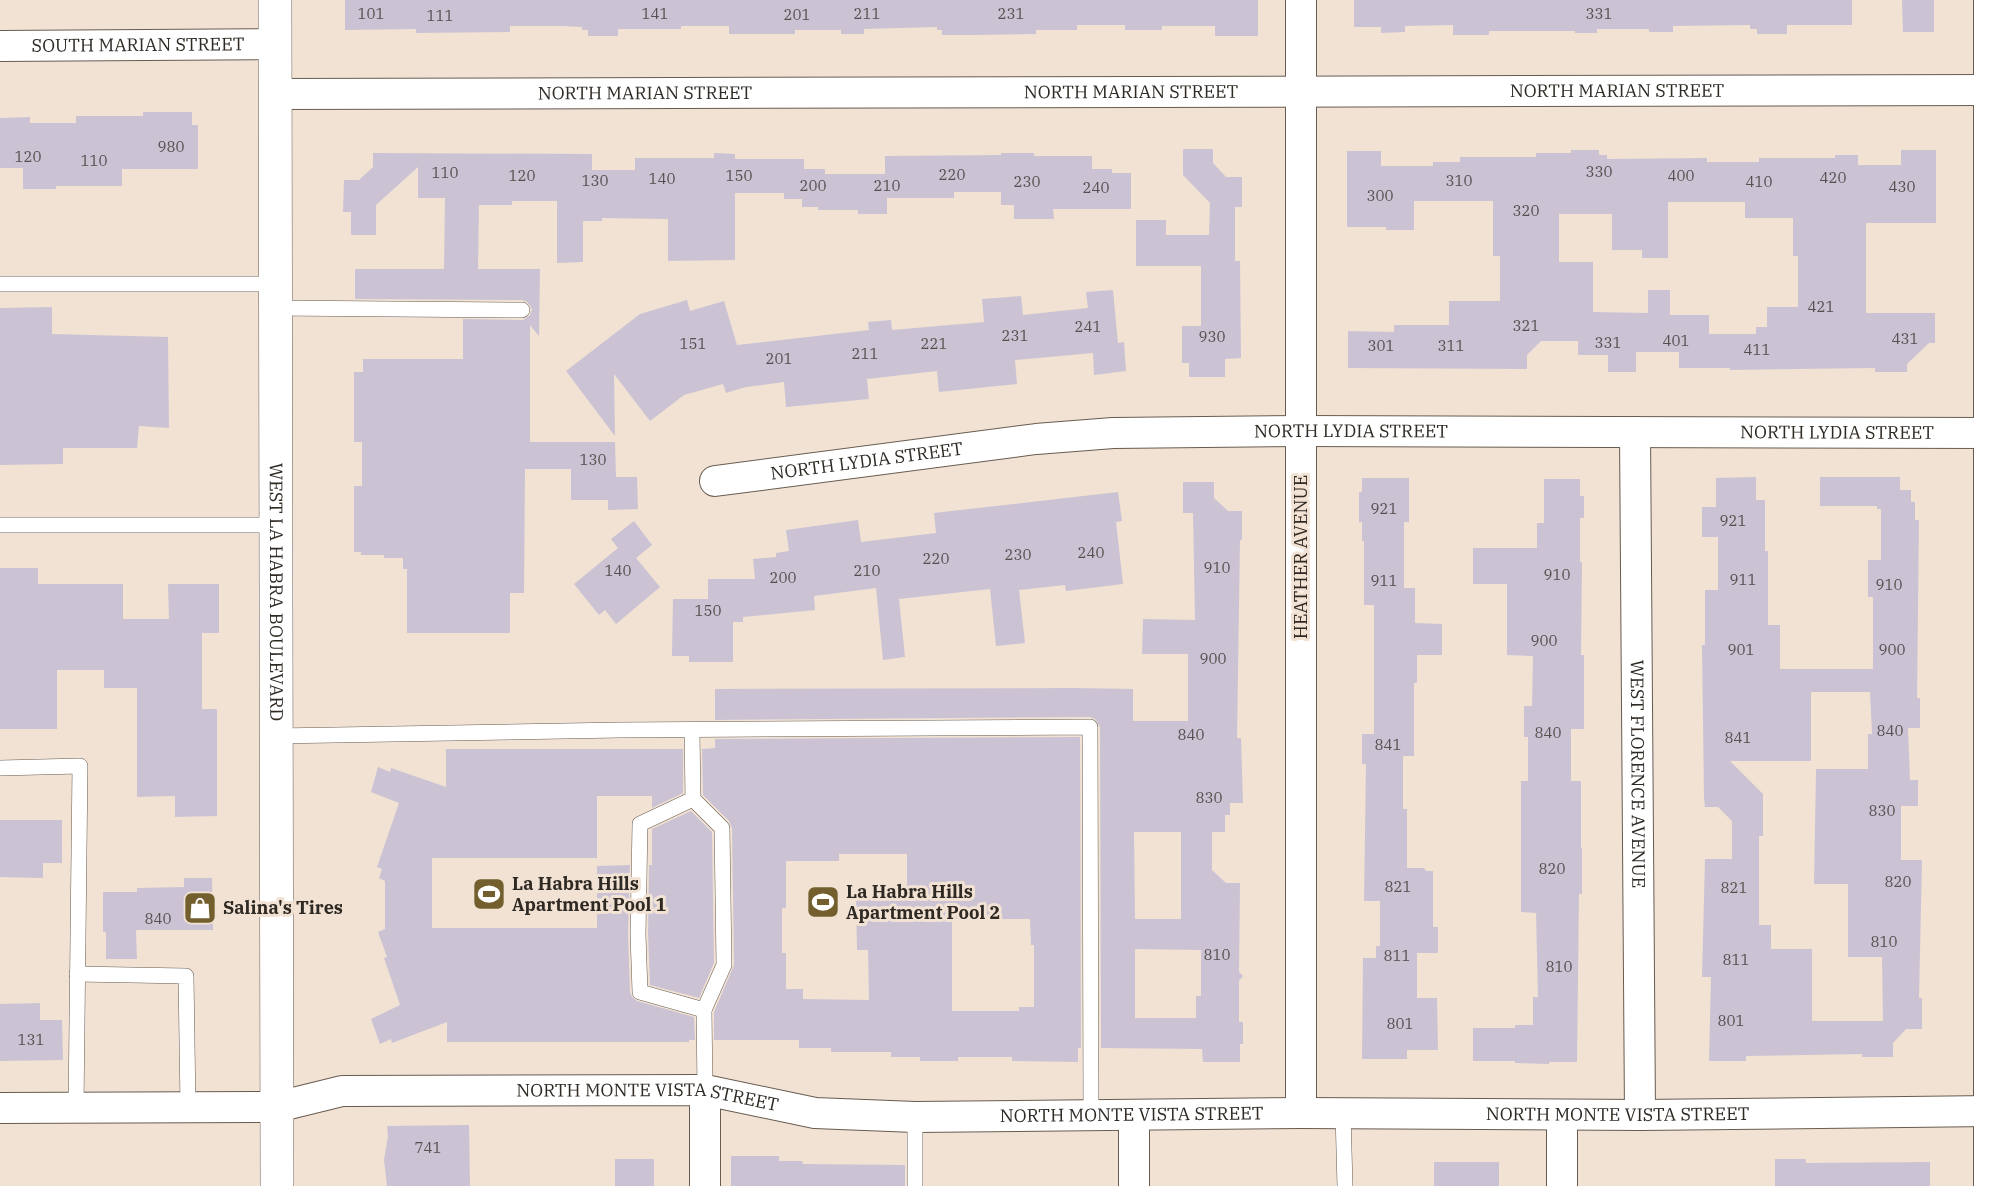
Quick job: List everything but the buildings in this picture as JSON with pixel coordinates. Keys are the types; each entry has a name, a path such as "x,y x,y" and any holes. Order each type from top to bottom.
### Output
{"main road":[{"name":"WEST LA HABRA BOULEVARD","path":"275,0 277,1186"}],"street":[{"name":"HEATHER AVENUE","path":"1301,0 1301,1113"},
{"path":"1989,0 1989,1186"},
{"name":"SOUTH MARIAN STREET","path":"0,46 275,44"},
{"name":"NORTH MARIAN STREET","path":"275,94 1989,90"},
{"name":"WEST FLORENCE AVENUE","path":"1635,432 1640,1115"},
{"name":"NORTH LYDIA STREET","path":"716,481 1036,439 1113,433 1989,433"},
{"path":"705,1090 705,1186"},
{"name":"NORTH MONTE VISTA STREET","path":"0,1108 277,1107 342,1091 705,1090 815,1113 915,1117 1301,1113 1640,1115 1990,1111"},
{"path":"1134,1115 1134,1186"},
{"path":"1562,1115 1562,1186"}],"lane":[{"path":"0,284 522,310"},
{"path":"0,525 276,525"},
{"path":"276,736 1090,727 1091,1115"},
{"path":"692,730 693,799 722,828 724,965 704,1010 705,1090"},
{"path":"0,768 80,766 75,1108"},
{"path":"693,799 640,824 638,934 640,992 704,1010"},
{"path":"77,974 186,975 188,1107"},
{"path":"1343,1113 1345,1186"},
{"path":"915,1117 915,1186"}],"place":[{"name":"La Habra Hills Apartment Pool 1","path":"489,894"},
{"name":"La Habra Hills Apartment Pool 2","path":"823,902"},
{"name":"Salina's Tires","path":"200,908"}]}
